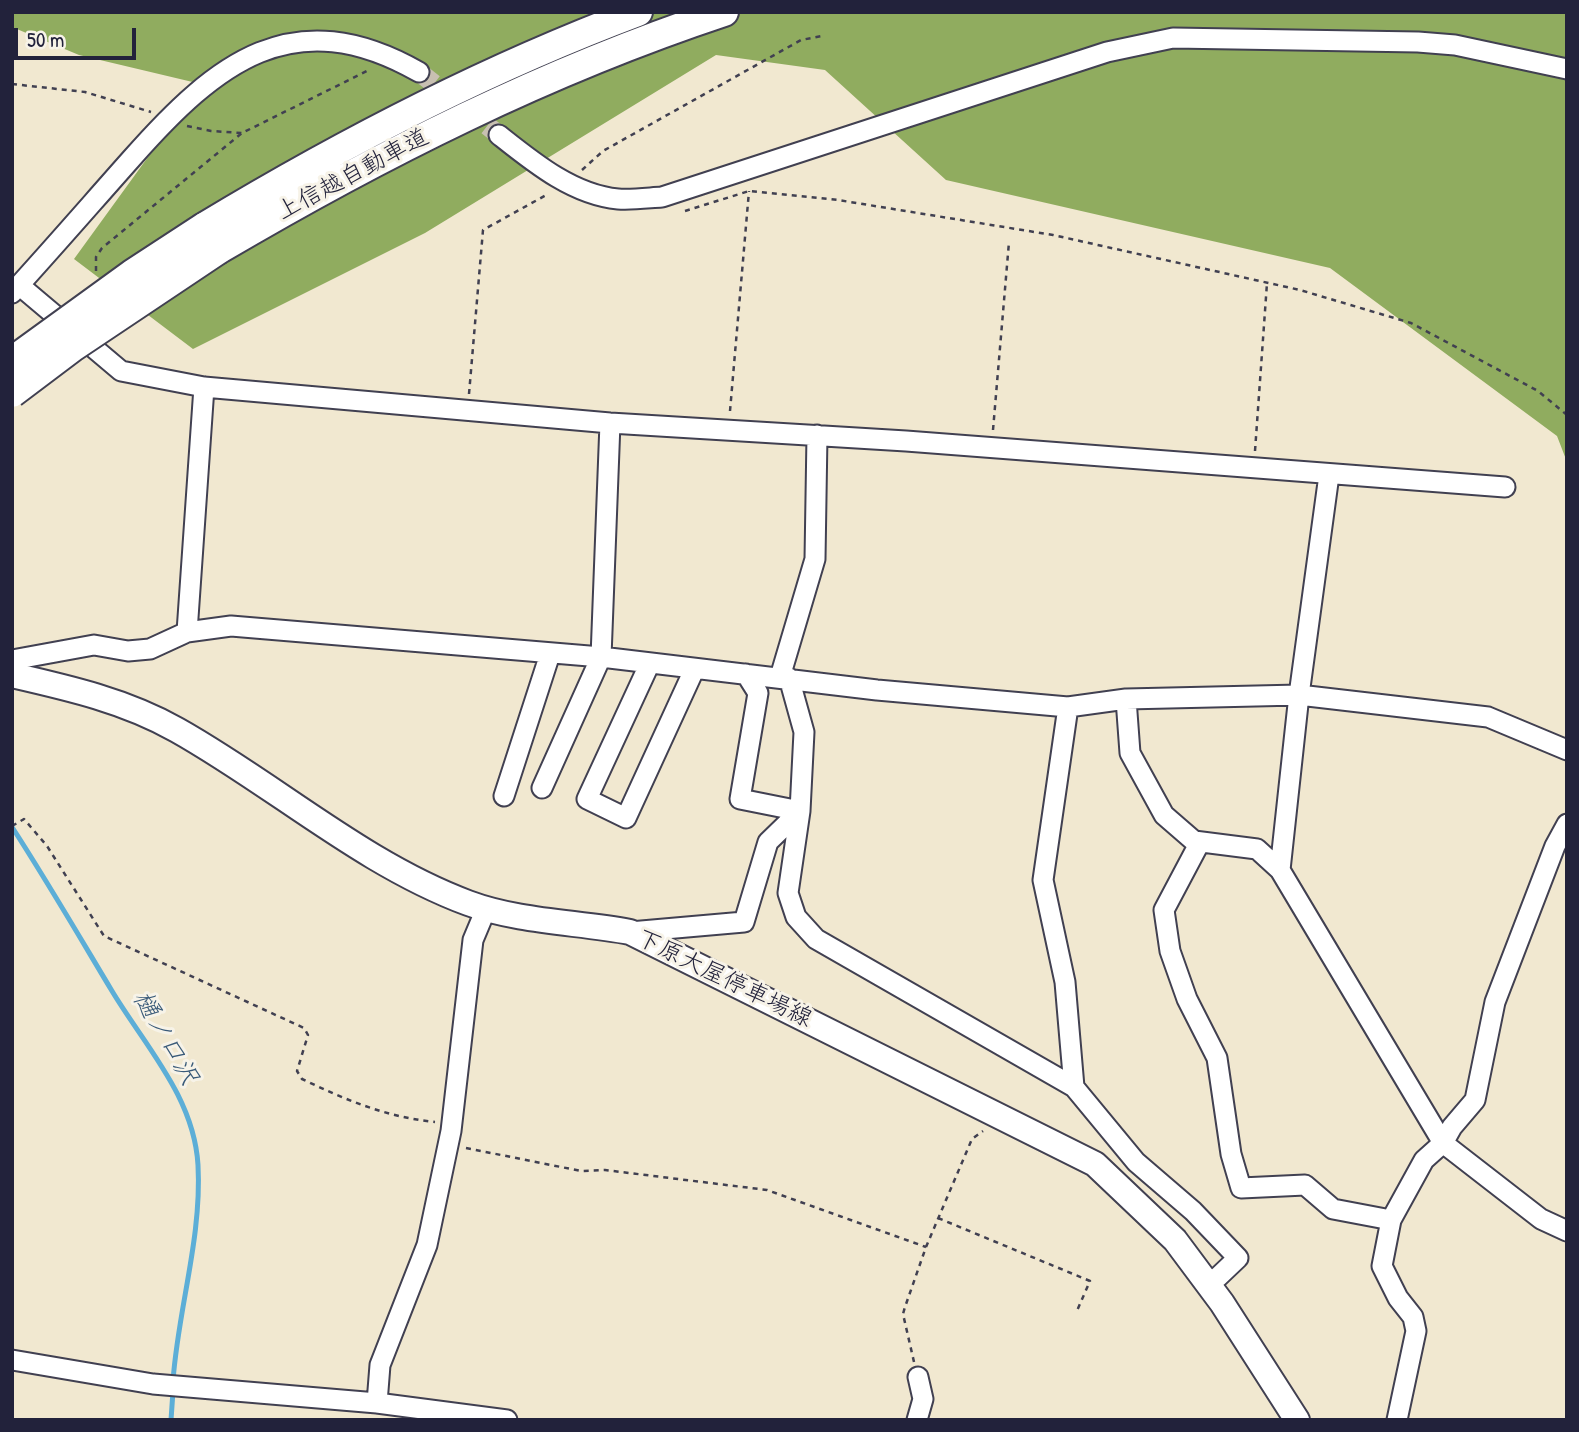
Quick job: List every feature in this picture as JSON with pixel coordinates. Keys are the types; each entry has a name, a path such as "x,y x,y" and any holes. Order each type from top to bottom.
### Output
{"highway":[{"name":"上信越自動車道","path":"12,393 127,310 292,174 439,96 527,56 638,12"},
{"name":"上信越自動車道","path":"12,361 132,274 295,205 452,122 552,77 724,12"}],"main road":[{"name":"下原大屋停車場線","path":"12,675 86,692 177,730 386,863 468,903 486,909 630,932 1095,1164 1175,1240 1297,1420"}],"street":[{"path":"419,72 389,49 338,31 284,34 255,44 224,63 180,104 16,289 121,371 204,387 610,424 728,428 1505,487"},
{"path":"499,135 534,162 568,183 617,199 662,197 1107,52 1173,38 1418,42 1455,45 1567,69"},
{"path":"187,632 204,387"},
{"path":"542,788 601,657 610,424"},
{"path":"817,435 815,559 785,677 804,732 800,811 788,893 796,917 816,939 1074,1087 1136,1162 1193,1210 1238,1258 1218,1277 1206,1282"},
{"path":"1280,870 1299,695 1329,475"},
{"path":"12,660 94,645 128,651 150,649 187,632 231,626 601,657 649,665 785,677 877,690 1068,707 1126,699 1299,695 1488,718 1567,750"},
{"path":"504,796 550,654"},
{"path":"649,665 587,799 626,818 694,670"},
{"path":"746,674 758,693 740,799 800,811"},
{"path":"1126,699 1130,753 1164,815 1194,841 1257,849 1280,870 1443,1143 1541,1219 1567,1231"},
{"path":"1068,707 1043,880 1065,982 1074,1087"},
{"path":"630,932 744,922 768,842 800,811"},
{"path":"1398,1420 1416,1331 1413,1317 1398,1298 1382,1266 1391,1220 1424,1160 1443,1143 1475,1100 1495,1002 1555,846 1567,824"},
{"path":"1200,842 1164,910 1170,951 1187,999 1217,1058 1231,1154 1241,1188 1305,1185 1333,1209 1391,1220"},
{"path":"377,1403 380,1365 428,1245 452,1124 473,940 486,909"},
{"path":"12,1360 162,1384 377,1403 507,1420"},
{"path":"917,1420 923,1399 918,1377"}],"path":[{"path":"468,411 483,230 568,183 603,151 801,40 822,36"},
{"path":"176,123 211,131 242,133 374,68"},
{"path":"12,84 85,92 155,114"},
{"path":"728,428 749,191"},
{"path":"685,211 749,191 838,200 1053,235 1268,283 1411,323 1538,391 1567,415"},
{"path":"991,448 1009,242"},
{"path":"1254,469 1268,283"},
{"path":"12,826 24,819 47,846 104,936 304,1028 308,1041 297,1071 302,1079 356,1105 399,1118 452,1124"},
{"path":"918,1377 903,1314 926,1247 972,1139 983,1131"},
{"path":"449,1144 581,1171 604,1170 767,1190 926,1247"},
{"path":"938,1218 1090,1281 1076,1313"}],"green space":[{"path":"12,12 1567,12 1567,462 1557,436 1330,268 946,180 825,70 716,55 425,233 193,349 74,259 201,84 79,55 12,27"}],"waterway":[{"name":"樋ノ口沢","path":"12,827 112,991 166,1073 188,1117 195,1140 198,1165 196,1219 173,1381"},
{"name":"樋ノ口沢","path":"171,1420 173,1391"}],"tunnel":[{"path":"419,72 499,135"}]}
